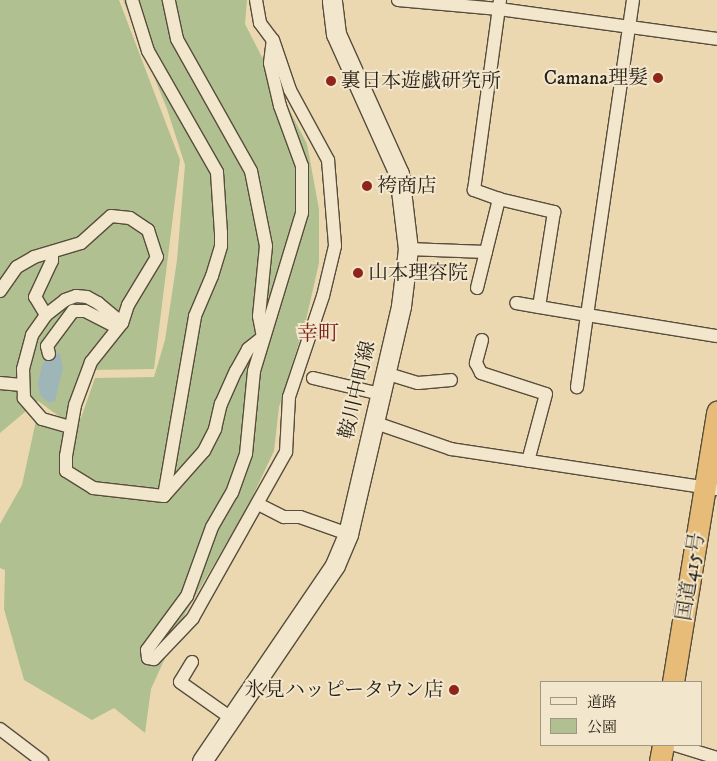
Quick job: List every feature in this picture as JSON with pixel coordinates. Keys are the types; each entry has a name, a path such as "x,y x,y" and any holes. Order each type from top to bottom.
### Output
{"highway":[{"name":"国道415号","path":"673,681 711,488 717,412"},
{"path":"660,761 663,746"}],"main road":[{"name":"鞍川中町線","path":"202,761 335,564 348,534 401,306 408,249 400,174 336,34 332,0"}],"street":[{"path":"132,0 148,51 217,172 222,246 195,316 164,496"},
{"path":"169,0 177,39 251,171 266,246 259,316 263,337"},
{"path":"256,0 260,23 273,40 290,90 328,160 335,246 323,296 289,397 286,452 193,618 154,659 148,658 147,650 187,596 212,527 232,493 246,454 254,371 302,212 302,166 278,97 270,62 273,40"},
{"path":"398,0 500,4 629,28 717,39"},
{"path":"577,387 633,0"},
{"path":"500,4 474,190 499,199 554,212 539,307"},
{"path":"477,288 499,199"},
{"path":"0,291 17,267 34,257 81,243 111,216 130,218 148,230 157,257 128,305 120,325 91,362 70,427 66,472 93,488 164,496"},
{"path":"408,249 486,252"},
{"path":"46,315 35,297 52,261 52,252"},
{"path":"70,427 42,419 24,398 22,385 29,344 46,315 65,300 87,297 120,325"},
{"path":"516,303 717,336"},
{"path":"49,354 47,346 73,311 85,311 120,325"},
{"path":"164,496 204,451 215,429 221,404 236,371 248,349 263,337"},
{"path":"482,340 476,363 481,373 546,394 528,461"},
{"path":"385,373 418,383 451,380"},
{"path":"313,378 380,394"},
{"path":"0,383 22,385"},
{"path":"373,422 452,449 711,488"},
{"path":"258,504 284,517 300,518 348,534"},
{"path":"192,662 180,682 231,718"},
{"path":"0,729 42,761"},
{"path":"678,746 717,758"}],"green space":[{"path":"0,0 119,0 180,160 154,369 91,370 65,417 81,418 95,378 154,377 165,340 177,260 185,165 167,109 123,0 247,0 245,24 307,144 319,209 319,263 306,320 279,407 274,451 247,508 186,612 151,689 145,733 114,708 92,720 24,680 4,609 5,570 0,568 0,524 22,485 37,416 60,417 38,401 0,433"}],"water":[{"path":"53,351 60,354 63,368 55,401 49,403 40,395 38,383 42,365"}],"place":[{"name":"Camana理髮","path":"658,78"},
{"name":"裏日本遊戯研究所","path":"331,81"},
{"name":"袴商店","path":"367,186"},
{"name":"山本理容院","path":"358,273"},
{"name":"氷見ハッピータウン店","path":"454,690"}],"district":[{"name":"幸町","path":"318,334"}]}
